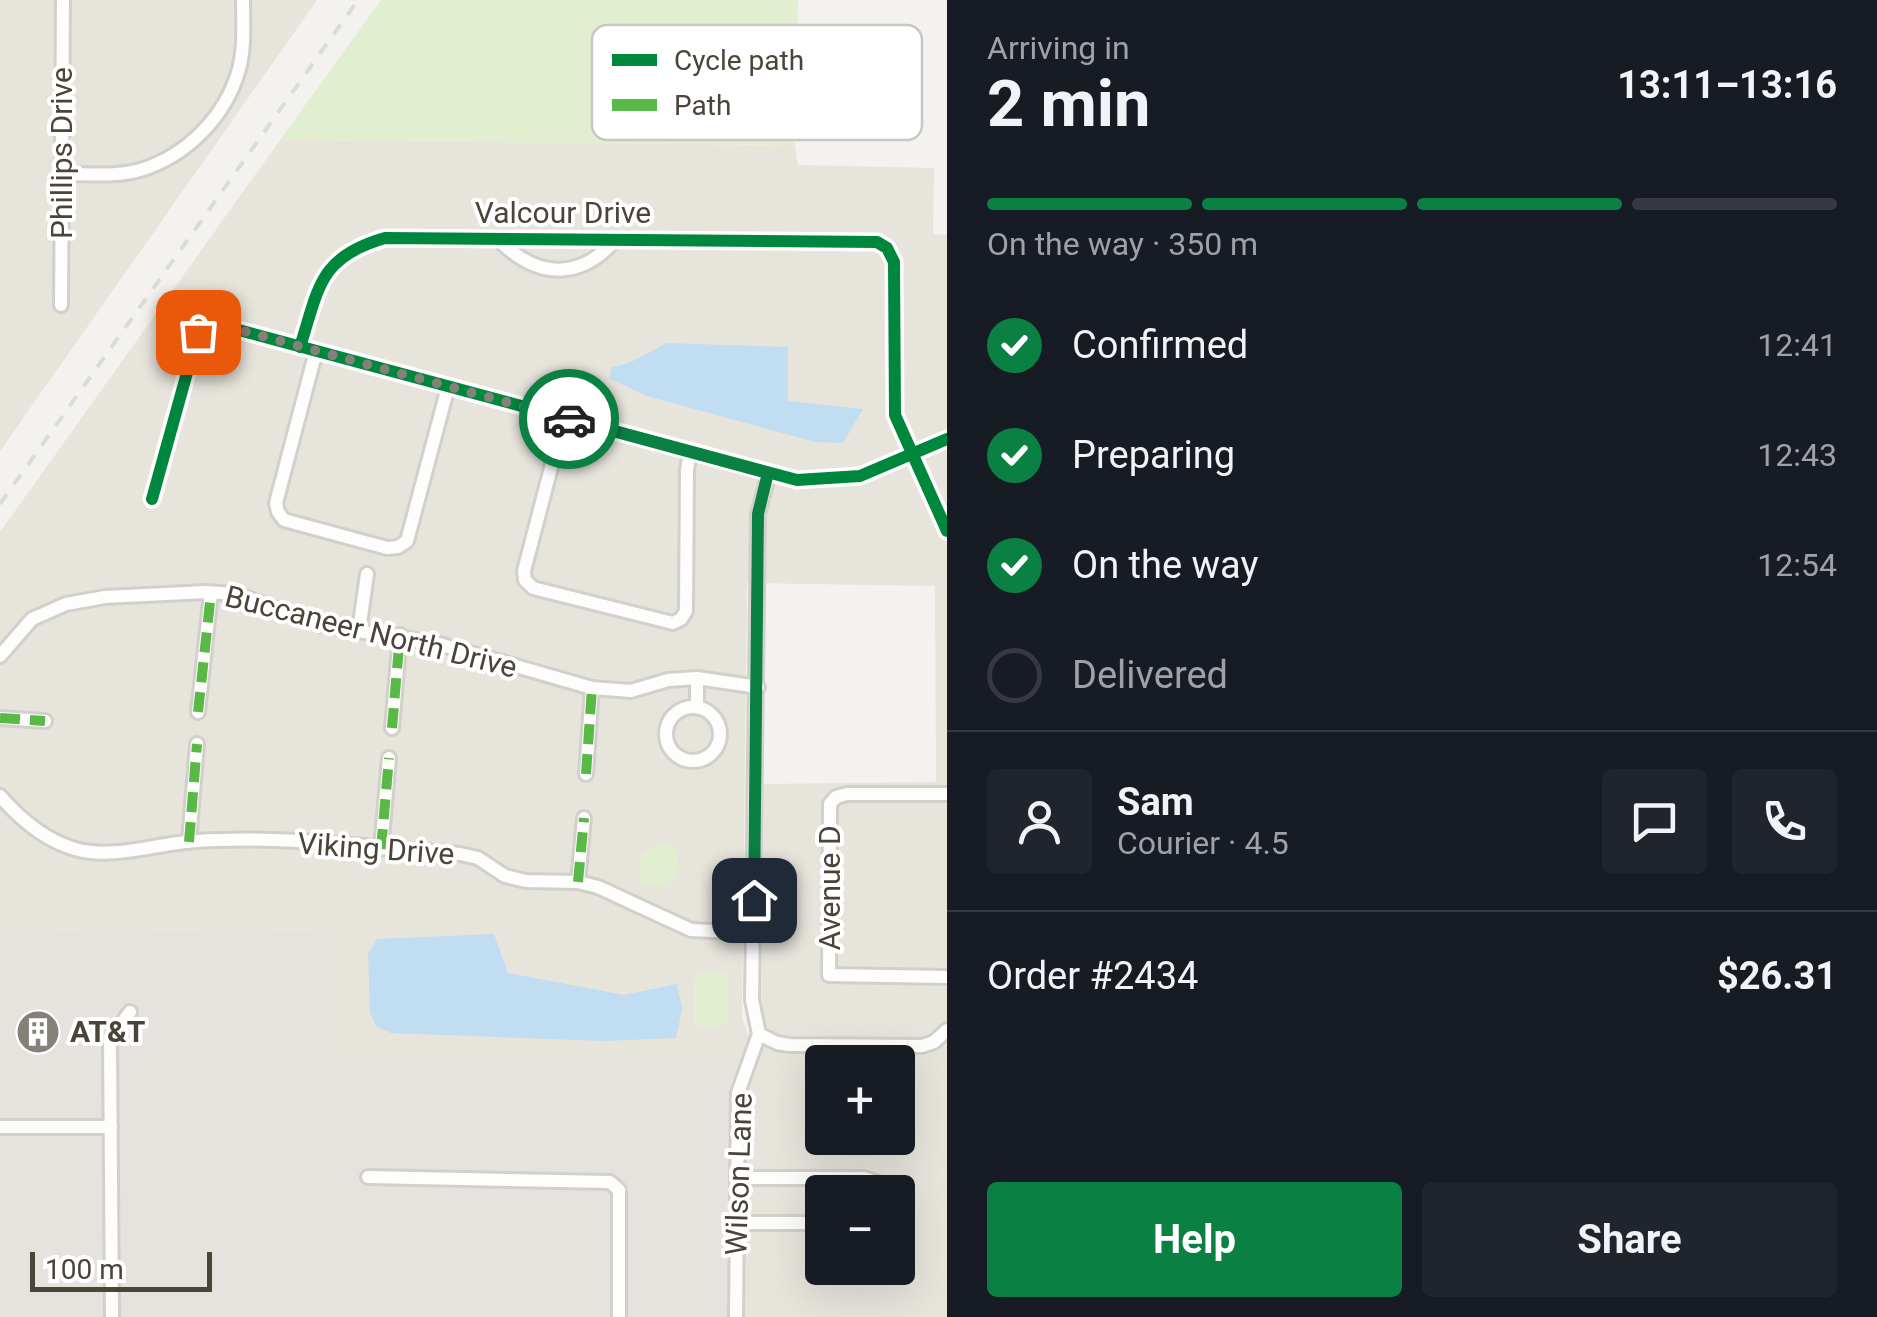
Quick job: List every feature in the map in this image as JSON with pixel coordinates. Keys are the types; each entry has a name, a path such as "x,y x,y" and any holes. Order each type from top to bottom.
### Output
{"street":[{"name":"Phillips Drive","path":"61,306 63,0"},
{"path":"63,174 139,170 194,140 222,107 239,69 244,0"},
{"name":"Valcour Drive","path":"300,347 318,288 327,272 345,254 385,238 864,240 886,248 894,262 893,400 898,428 912,455"},
{"path":"497,238 526,264 552,270 596,260 616,239"},
{"path":"152,499 200,326 210,322 796,480 860,476 947,439"},
{"path":"316,351 276,502 284,520 370,543 398,547 407,541 448,387"},
{"path":"564,418 524,571 532,588 673,623 681,619 686,611 690,452"},
{"path":"912,455 947,531"},
{"path":"768,473 758,514 752,1000 759,1034 790,1045 922,1046 934,1042 947,1030"},
{"path":"359,630 367,574"},
{"path":"198,712 211,592"},
{"name":"Buccaneer North Drive","path":"0,656 32,619 66,604 105,597 211,592 236,594 321,625 439,644 592,688 630,691 668,680 697,678 758,686"},
{"path":"392,728 400,635"},
{"path":"696,707 697,678"},
{"path":"586,774 592,688"},
{"path":"696,707 714,716 721,736 712,755 692,762 673,754 666,733 675,714 696,707"},
{"path":"0,718 45,721"},
{"path":"190,842 197,744"},
{"path":"381,848 388,758"},
{"name":"Avenue D","path":"947,794 847,794 830,804 830,975 947,977"},
{"name":"Viking Drive","path":"0,796 23,821 46,837 75,849 94,852 245,841 460,854 478,858 506,876 526,881 578,882 624,898 691,930 753,934"},
{"path":"578,882 584,818"},
{"path":"112,1317 110,1040 130,1012"},
{"name":"Wilson Lane","path":"736,1317 738,1093 759,1034"},
{"path":"0,1127 111,1127"},
{"path":"368,1177 610,1182 619,1190 619,1317"},
{"path":"738,1178 805,1178"},
{"path":"737,1223 805,1223"}],"shaded area":[{"path":"0,0 317,0 0,451"},
{"path":"280,140 795,145 798,165 934,168 933,234 947,235 947,1317 727,1317 730,1058 337,1058 337,931 0,928 0,532","holes":["747,583 935,586 936,782 763,784 761,1059 740,1058 750,1040 742,1017"]},
{"path":"0,928 338,931 338,1058 731,1058 727,1317 0,1317"},
{"path":"636,1248 708,1249 708,1317 635,1317"}],"green space":[{"path":"381,0 798,0 797,25 592,25 592,140 795,140 795,145 280,140"},
{"path":"668,844 676,850 678,868 674,876 660,887 641,881 639,866 643,854 652,847"},
{"path":"695,973 728,973 728,1025 694,1026"}],"water":[{"path":"667,343 788,347 788,401 863,409 843,443 815,442 647,396 610,379 611,367 633,361"},
{"path":"494,934 508,973 624,995 677,984 682,1009 676,1038 603,1041 391,1033 377,1027 370,1013 368,954 377,939"}],"railway":[{"path":"0,504 358,0"}],"marked path":[{"path":"198,712 211,593"},
{"path":"392,728 400,635"},
{"path":"586,774 592,688"},
{"path":"0,718 45,721"},
{"path":"189,842 197,744"},
{"path":"381,849 389,758"},
{"path":"578,882 584,818"}],"cycle path":[{"path":"300,347 318,291 334,265 363,246 385,238 877,242 887,248 894,262 895,415 947,531"},
{"path":"152,499 200,326 209,322 797,480 860,476 947,439"}],"way so far":[{"path":"198,332 200,326 210,322 569,419"}],"place":[{"name":"AT&T","path":"38,1032"}],"route":[{"path":"569,419 768,473 758,514 754,900"}]}
